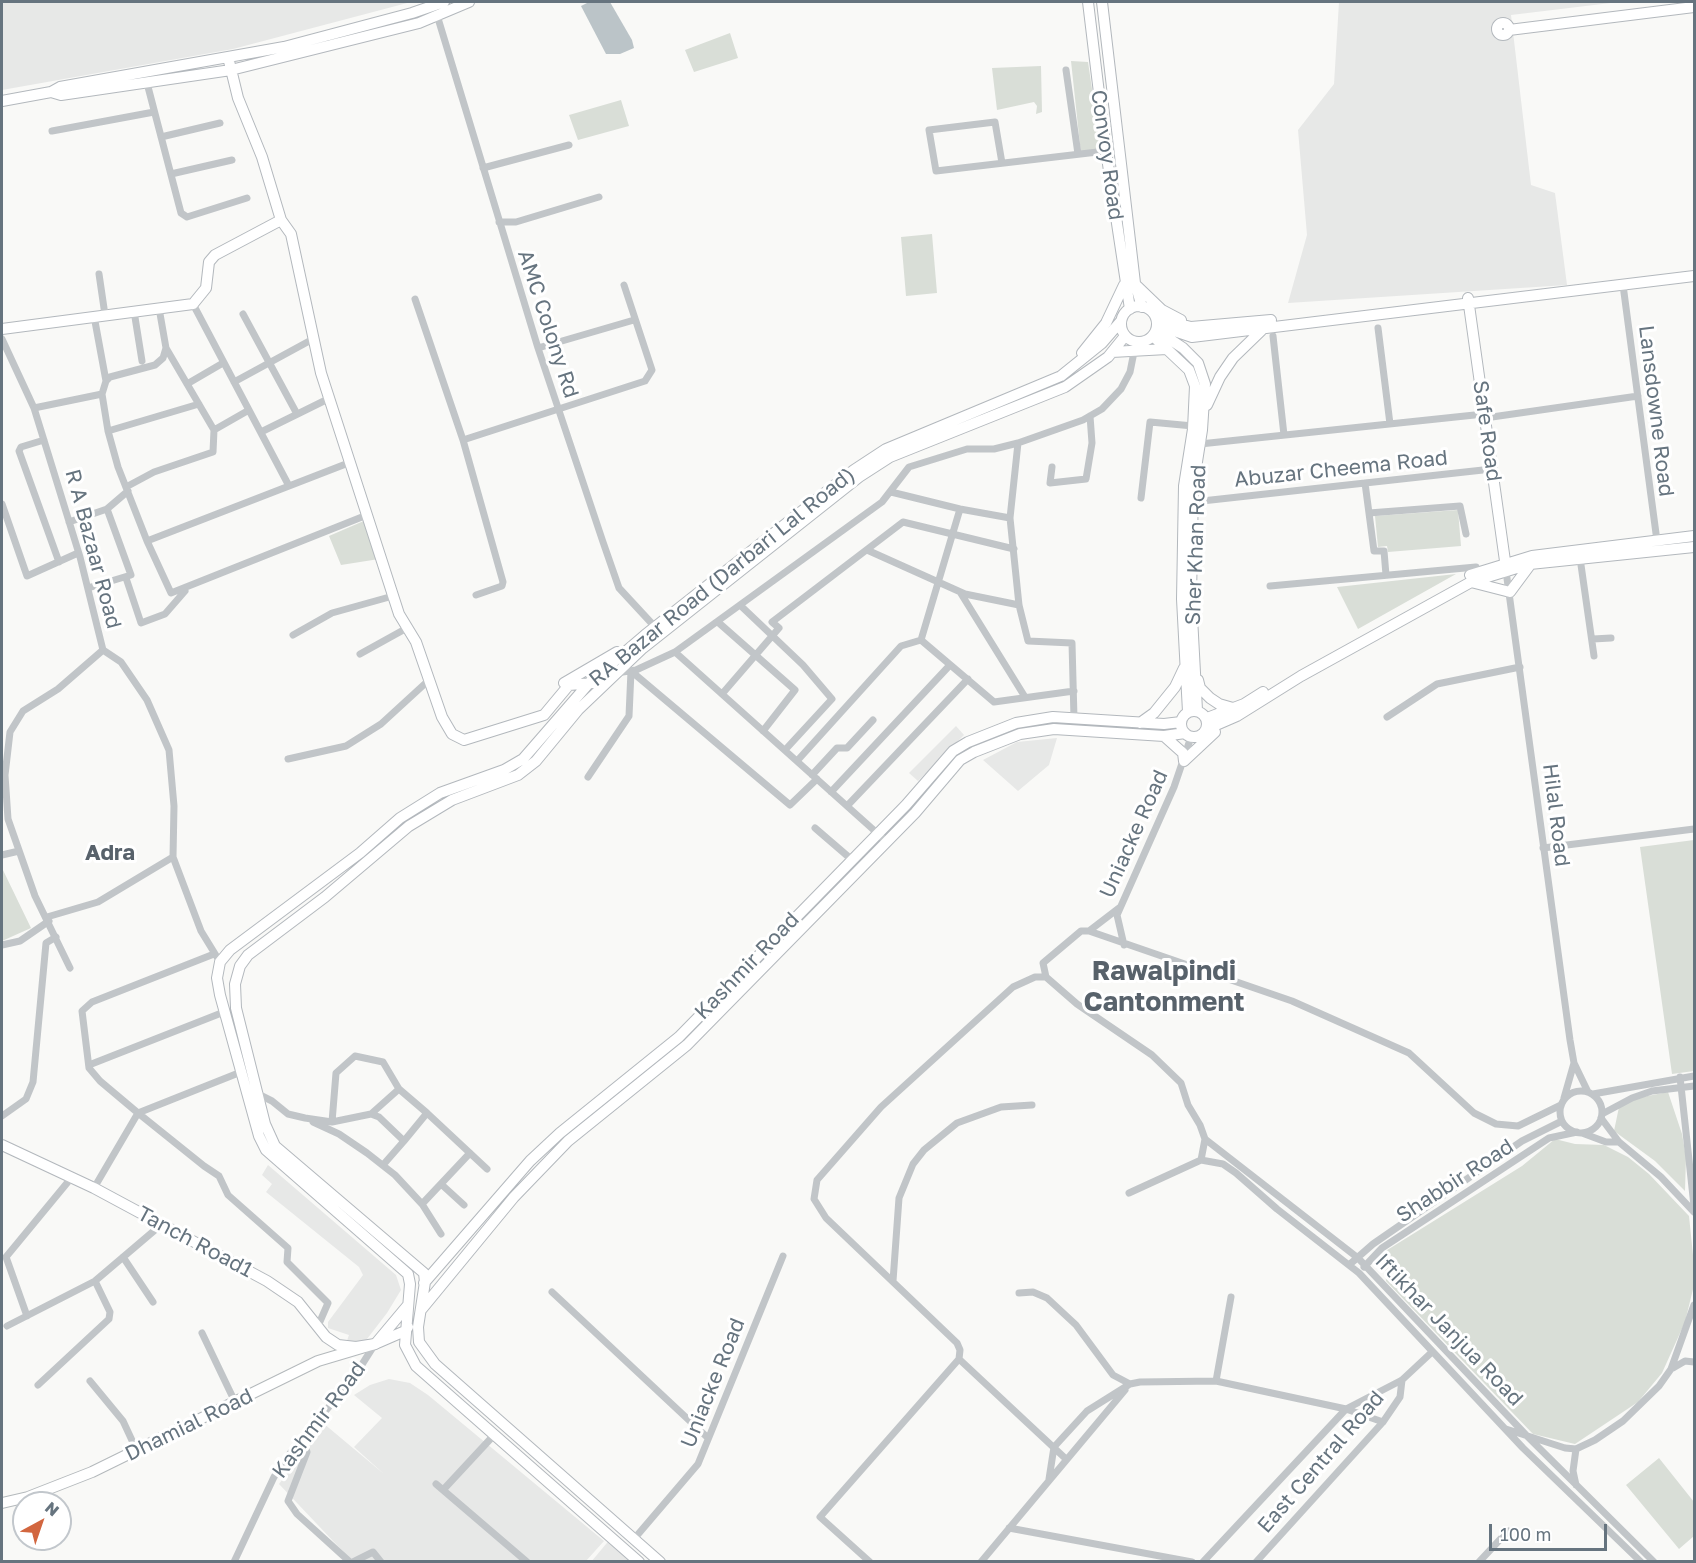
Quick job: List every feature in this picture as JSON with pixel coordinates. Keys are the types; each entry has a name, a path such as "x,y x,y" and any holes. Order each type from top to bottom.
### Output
{"main road":[{"path":"2,101 51,92 60,87 284,47 412,13 444,2"},
{"path":"51,92 61,95 231,70 419,23 469,2"},
{"name":"Convoy Road","path":"1088,2 1106,151 1130,284 1142,307"},
{"name":"Convoy Road","path":"1102,2 1130,284 1130,309"},
{"path":"1682,2 1508,27 1695,7"},
{"path":"228,57 238,98 262,157 281,220 291,234 313,339 393,596 416,642 442,717 452,734 464,740 538,717 551,708 569,685 590,682 601,688"},
{"path":"2,329 194,304 206,288 209,262 216,255 281,220"},
{"path":"1155,327 1192,338 1269,332 1695,269"},
{"path":"1155,327 1191,327 1469,302 1695,276"},
{"path":"1070,367 1106,323 1130,284 1162,310 1191,327"},
{"name":"Safe Road","path":"1469,302 1506,567"},
{"path":"1155,327 1150,311 1142,307 1130,309 1121,321 1125,336 1135,346 1167,349"},
{"name":"RA Bazar Road (Darbari Lal Road)","path":"217,958 360,854 409,812 440,794 504,770 524,759 590,682 785,522 886,449 1061,375 1102,343 1121,321"},
{"path":"1112,352 1145,341 1155,327"},
{"name":"Sher Khan Road","path":"1155,327 1167,349 1189,370 1195,386 1193,426 1184,486 1182,599 1185,664 1192,711"},
{"name":"Sher Khan Road","path":"1155,327 1183,348 1198,363 1205,384 1193,502 1191,598 1196,674 1192,711"},
{"path":"1203,414 1226,367 1269,332"},
{"name":"RA Bazar Road (Darbari Lal Road)","path":"425,1282 421,1270 275,1146 266,1124 234,996 237,973 248,955 325,897 409,826 452,800 518,775 536,761 601,688 644,648 832,498 890,457 1065,387 1112,352 1125,336"},
{"path":"1207,724 1434,593 1468,576 1527,561 1695,536"},
{"path":"1502,542 1515,555 1527,561 1695,547"},
{"path":"1471,582 1510,592 1527,561"},
{"path":"1184,761 1225,723 1301,676 1471,582 1506,567"},
{"path":"538,717 560,686 645,635"},
{"path":"1140,723 1154,713 1175,687 1185,664"},
{"path":"1196,674 1200,688 1210,698 1219,704 1234,708"},
{"path":"1188,735 1181,722 1192,711 1207,724 1225,723"},
{"name":"Kashmir Road","path":"881,837 953,752 968,742 1017,723 1053,717 1140,723 1181,722"},
{"name":"Kashmir Road","path":"375,1344 425,1282 530,1161 588,1110 656,1062 687,1045 786,943 799,921 856,859 881,837 915,813 960,760 1020,734 1054,729 1200,736 1207,724"},
{"path":"1164,736 1183,753 1184,761"},
{"name":"Kashmir Road","path":"375,1344 405,1331 514,1197 568,1141 656,1062 777,935 799,921"},
{"path":"777,935 786,943"},
{"path":"217,958 217,978 224,1012 259,1136 266,1150 405,1270 410,1284 405,1345 417,1366 639,1562"},
{"path":"588,1110 595,1119"},
{"name":"Tanch Road1","path":"2,1145 94,1188 267,1281 297,1302 326,1336 338,1345 375,1344"},
{"path":"530,1161 539,1171"},
{"path":"425,1282 420,1312 419,1342 430,1359 660,1562"},
{"name":"Dhamial Road","path":"2,1503 58,1486 318,1361 375,1344"},
{"path":"520,1456 528,1446"}],"street":[{"name":"AMC Colony Rd","path":"437,15 538,348 620,588 656,628"},
{"path":"1066,70 1078,154"},
{"path":"147,83 184,216 247,198"},
{"path":"52,131 154,112"},
{"path":"1002,163 995,122 929,130 936,171 1106,151"},
{"path":"161,137 220,123"},
{"path":"483,168 569,145"},
{"path":"171,174 232,160"},
{"path":"499,222 516,222 599,197"},
{"path":"99,274 106,381 102,393 108,431 147,541 171,593 187,589 367,515"},
{"path":"463,440 645,381 652,370 624,285"},
{"name":"Lansdowne Road","path":"1623,285 1657,541"},
{"path":"415,299 463,440 503,582 502,586 476,596"},
{"path":"194,304 289,486"},
{"path":"69,522 106,509 127,489 154,472 211,454 214,430 166,348 159,308"},
{"path":"134,311 142,361"},
{"path":"243,314 297,414"},
{"path":"538,348 634,320"},
{"path":"1378,328 1390,424"},
{"path":"1269,332 1284,435"},
{"name":"R A Bazaar Road","path":"2,339 34,408 78,552 103,650 122,662 147,700 169,750 174,806 174,856 201,931 217,958"},
{"path":"234,382 313,339"},
{"path":"616,673 631,671 675,652 718,623 882,502 909,467 967,449 994,448 1017,443 1090,416 1102,409 1121,389 1130,372 1135,346"},
{"path":"106,381 110,377 155,364 162,358 166,348"},
{"path":"187,384 223,363"},
{"path":"34,408 102,393"},
{"path":"1200,444 1484,416 1638,396"},
{"path":"261,432 330,398"},
{"path":"108,431 199,404"},
{"path":"214,430 249,410"},
{"path":"1052,467 1050,483 1086,479 1092,443 1090,416"},
{"path":"1141,498 1150,422 1193,426"},
{"path":"44,440 21,447 19,451 59,562"},
{"path":"1017,443 1010,518 1019,605 1028,641 1072,643 1074,718"},
{"path":"147,541 351,462"},
{"name":"Abuzar Cheema Road","path":"1193,502 1492,469"},
{"path":"1365,483 1374,551 1384,551 1386,575"},
{"path":"891,492 960,509 1010,518"},
{"path":"2,505 27,576 78,552"},
{"path":"1369,513 1460,506 1466,534"},
{"path":"87,588 126,578 131,573 106,509"},
{"path":"921,640 960,509"},
{"path":"722,694 779,628 772,622 903,522 1014,549"},
{"path":"867,550 960,592 1019,605"},
{"path":"1580,558 1594,656"},
{"path":"1270,586 1476,567"},
{"name":"Hilal Road","path":"1506,567 1574,1063 1590,1093"},
{"path":"126,578 141,623 165,614 187,589"},
{"path":"960,592 1025,697"},
{"path":"294,635 332,613 393,596"},
{"path":"741,606 803,665 832,699 784,750"},
{"path":"718,623 795,690 763,731"},
{"path":"360,654 407,628"},
{"path":"1593,639 1611,638"},
{"path":"921,640 994,702 1074,691"},
{"path":"796,761 901,646 921,640"},
{"path":"70,968 35,896 8,819 4,785 10,732 23,711 58,689 103,650"},
{"path":"675,652 881,837"},
{"path":"831,792 950,665"},
{"path":"1387,717 1437,684 1520,668"},
{"path":"588,777 629,716 631,671"},
{"path":"631,671 790,805 837,748 847,748 873,720"},
{"path":"847,806 968,679"},
{"path":"288,759 346,746 381,724 429,680"},
{"name":"Uniacke Road","path":"1124,945 1117,915 1119,908 1184,761 1188,735"},
{"path":"815,828 856,859"},
{"path":"1543,848 1695,829"},
{"path":"2,855 19,851"},
{"path":"2,945 20,941 48,919 98,902 174,856"},
{"path":"1089,931 1119,908"},
{"path":"1129,1193 1201,1160 1205,1139 1188,1105 1181,1083 1152,1055 1077,1004 1046,977 1043,963 1082,931 1089,931 1124,945 1292,1001 1409,1053 1474,1113 1496,1124 1518,1126 1563,1102 1575,1092 1590,1093 1695,1076"},
{"path":"2,1116 26,1099 33,1082 46,943 56,937"},
{"path":"217,958 92,1002 82,1011 89,1065 100,1081 219,1176 228,1195 288,1248 287,1262 328,1302 318,1326"},
{"path":"1046,977 1035,977 1013,987 881,1107 817,1180 814,1199 826,1218 957,1343 959,1359 1066,1459"},
{"path":"89,1065 224,1012"},
{"path":"332,1122 336,1073 355,1056 382,1062 399,1089 487,1168"},
{"name":"Hilal Road","path":"1563,1102 1574,1063"},
{"path":"94,1188 138,1113 241,1072"},
{"path":"1680,1077 1695,1206"},
{"path":"1580,1132 1597,1125 1602,1116 1632,1098 1695,1086"},
{"path":"258,1094 272,1101 288,1114 332,1122 371,1114 399,1089"},
{"path":"1590,1093 1598,1100 1602,1116 1619,1142 1661,1177 1695,1212"},
{"path":"1563,1102 1562,1121 1568,1128 1606,1142 1619,1142"},
{"path":"893,1281 899,1198 913,1164 924,1150 957,1123 1001,1107 1032,1105"},
{"path":"383,1165 427,1113"},
{"path":"371,1114 379,1117 404,1141"},
{"path":"305,1118 339,1134 383,1165 422,1204 441,1234"},
{"name":"Shabbir Road","path":"1349,1265 1372,1244 1522,1141 1562,1121"},
{"name":"Shabbir Road","path":"1359,1273 1382,1248 1549,1138 1580,1132"},
{"name":"Iftikhar Janjua Road","path":"1205,1139 1358,1258 1527,1436 1654,1562"},
{"path":"422,1204 470,1153"},
{"name":"Iftikhar Janjua Road","path":"1201,1160 1223,1164 1236,1173 1276,1209 1359,1273 1506,1429 1641,1562"},
{"path":"27,1316 6,1257 72,1178"},
{"path":"441,1184 464,1204"},
{"path":"8,1326 95,1281 162,1224"},
{"name":"Uniacke Road","path":"634,1539 698,1464 783,1256"},
{"path":"123,1257 153,1302"},
{"path":"38,1385 109,1319 110,1312 95,1281"},
{"path":"552,1292 708,1438"},
{"path":"1019,1293 1033,1292 1047,1298 1076,1325 1113,1375 1130,1384 1216,1381 1346,1409 1383,1422"},
{"path":"1216,1381 1231,1297"},
{"path":"1506,1429 1546,1443 1576,1449 1595,1440 1623,1421 1646,1401 1671,1369 1695,1305"},
{"path":"202,1333 235,1402"},
{"name":"Kashmir Road","path":"234,1562 274,1477 354,1377 375,1344"},
{"path":"1204,1562 1346,1409 1402,1380 1432,1352"},
{"path":"870,1562 820,1517 959,1359"},
{"path":"1671,1369 1685,1361 1695,1362"},
{"name":"East Central Road","path":"1256,1562 1383,1422 1400,1397 1402,1380"},
{"path":"90,1381 123,1420 136,1449"},
{"path":"1049,1479 1053,1447 1087,1411 1130,1384"},
{"path":"981,1562 1130,1384"},
{"path":"443,1490 495,1434"},
{"path":"303,1438 307,1452 288,1501 291,1508 351,1562 373,1552 381,1562"},
{"path":"1576,1449 1573,1471 1576,1485"},
{"path":"436,1484 526,1562"},
{"path":"1009,1528 1192,1562"},
{"path":"1479,1562 1508,1531"}],"shaded area":[{"path":"2,2 411,2 233,49 2,90"},
{"path":"589,2 610,2 632,40 634,48 620,54 606,54 581,6"},
{"path":"1339,2 1619,2 1511,15 1531,185 1555,193 1567,285 1288,303 1307,235 1298,130 1334,84"},
{"path":"730,33 738,58 694,72 685,50"},
{"path":"1071,61 1088,62 1101,150 1081,154"},
{"path":"1041,66 1042,112 1036,114 1037,106 1034,102 997,110 992,68"},
{"path":"621,100 629,126 578,140 569,115"},
{"path":"932,234 937,293 906,296 901,237"},
{"path":"1458,510 1461,546 1388,552 1387,546 1378,547 1375,516"},
{"path":"366,520 379,559 341,565 329,536"},
{"path":"1456,574 1358,629 1337,587"},
{"path":"956,726 964,735 918,781 909,773"},
{"path":"1057,738 1049,765 1018,791 983,760 1017,742"},
{"path":"1694,840 1694,1071 1672,1074 1640,847"},
{"path":"2,868 31,928 2,941"},
{"path":"1668,1092 1682,1134 1686,1157 1685,1191 1655,1161 1614,1131 1619,1107 1632,1099"},
{"path":"1555,1139 1575,1144 1604,1145 1628,1157 1649,1174 1689,1216 1694,1265 1694,1285 1685,1322 1662,1373 1638,1402 1575,1444 1533,1434 1386,1281 1384,1252 1522,1166"},
{"path":"268,1165 396,1275 401,1290 387,1313 357,1352 345,1346 349,1335 328,1328 328,1322 363,1275 359,1267 266,1192 272,1184 262,1175"},
{"path":"389,1379 410,1383 428,1395 604,1541 586,1561 352,1561 279,1484 323,1423 384,1474 354,1447 382,1418 354,1395 370,1385"},
{"path":"1659,1458 1694,1502 1694,1536 1679,1549 1626,1485"},
{"path":"611,1538 637,1562 591,1562"}],"district":[{"name":"Adra","path":"110,853"},
{"name":"Rawalpindi Cantonment","path":"1164,986"}]}
